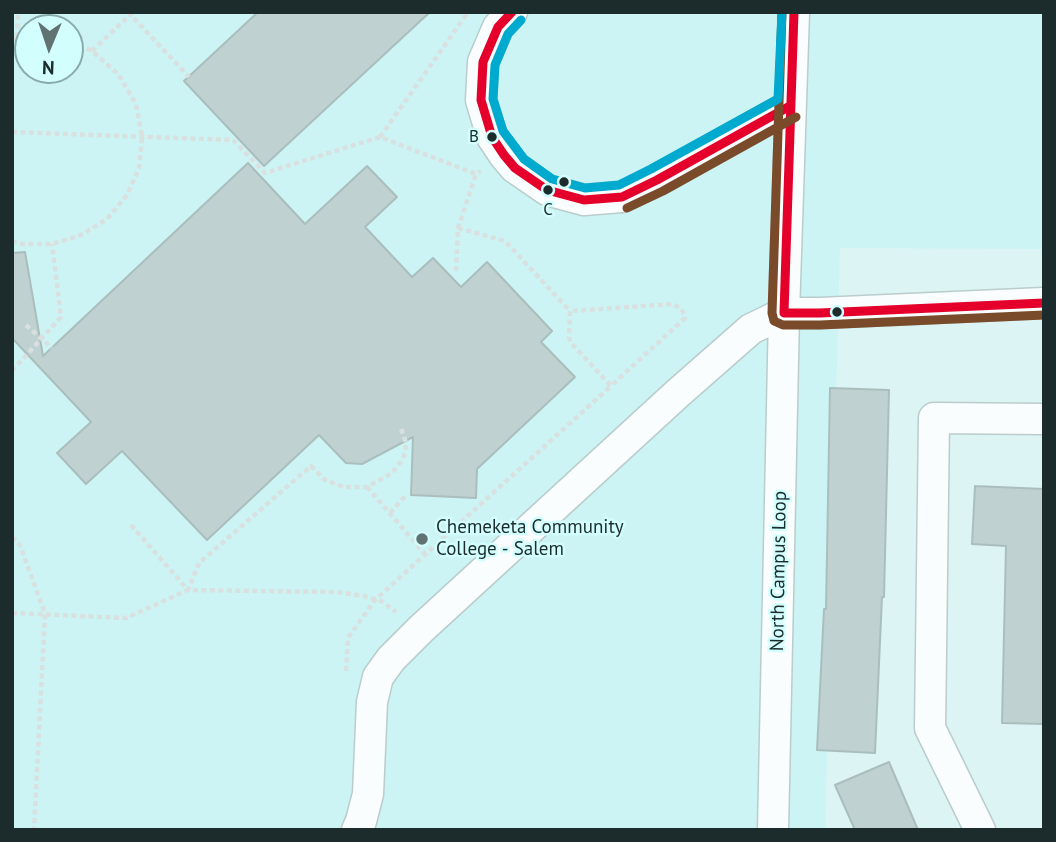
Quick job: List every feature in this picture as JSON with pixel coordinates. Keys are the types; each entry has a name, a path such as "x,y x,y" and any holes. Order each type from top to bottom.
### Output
{"street":[{"path":"512,12 498,27 483,62 481,100 492,137 515,169 547,190 584,200 622,197 790,106"},
{"name":"North Campus Loop","path":"773,830 793,12"},
{"path":"357,830 368,794 372,702 378,677 391,659 751,329 784,313 1044,303"},
{"path":"980,830 930,728 934,418 1044,419"}],"path":[{"path":"92,51 131,12 189,77"},
{"path":"380,137 464,13"},
{"path":"12,241 20,244 52,244 82,235 107,219 127,195 139,167 142,137 136,104 118,74 84,47"},
{"path":"12,132 233,140 265,173 380,137 476,174"},
{"path":"456,271 458,228 476,174 505,155"},
{"path":"458,228 505,241 570,311 569,338 572,344 611,386"},
{"path":"12,371 61,317 52,244"},
{"path":"346,673 348,638 375,600 685,318 683,312 673,304 570,311"},
{"path":"26,325 52,348"},
{"path":"188,590 199,563 311,466 325,480 344,487 368,487 392,472 402,460 406,444 401,429"},
{"path":"368,487 425,554"},
{"path":"390,513 407,494"},
{"path":"131,525 188,590"},
{"path":"12,537 20,545 45,614 34,830"},
{"path":"12,613 126,618 188,590 337,592 381,601 421,629"}],"shaded area":[{"name":"Chemeketa Community College - Salem","path":"12,12 1044,12 1044,249 840,248 825,830 12,830"}],"building":[{"path":"258,12 430,12 264,166 184,81"},
{"path":"248,163 305,224 367,166 397,197 365,227 412,277 433,258 461,287 487,262 552,331 541,342 575,377 477,469 476,498 411,495 413,437 362,464 346,463 319,435 207,540 122,451 86,484 57,453 91,422 12,338 12,253 25,252 43,356"},
{"path":"830,388 889,390 884,597 875,753 817,750 826,609"},
{"path":"975,486 1044,489 1044,724 1002,723 1006,546 972,544"},
{"path":"889,762 918,830 855,830 835,785"}],"transit line":[{"path":"512,12 498,27 483,62 481,100 492,137 504,155 515,168 547,190 584,200 622,197 790,106"},
{"path":"782,12 772,313 774,321 783,325 820,325 1044,315"},
{"path":"521,20 508,34 495,65 493,99 503,131 524,159 552,179 585,188 619,185 778,99 782,12"},
{"path":"794,12 784,313 1044,303"},
{"path":"627,208 796,117"}],"place":[{"name":"B","path":"492,137"},
{"name":"C","path":"548,190"},
{"name":"Chemeketa Community College - Salem","path":"422,539"}]}
